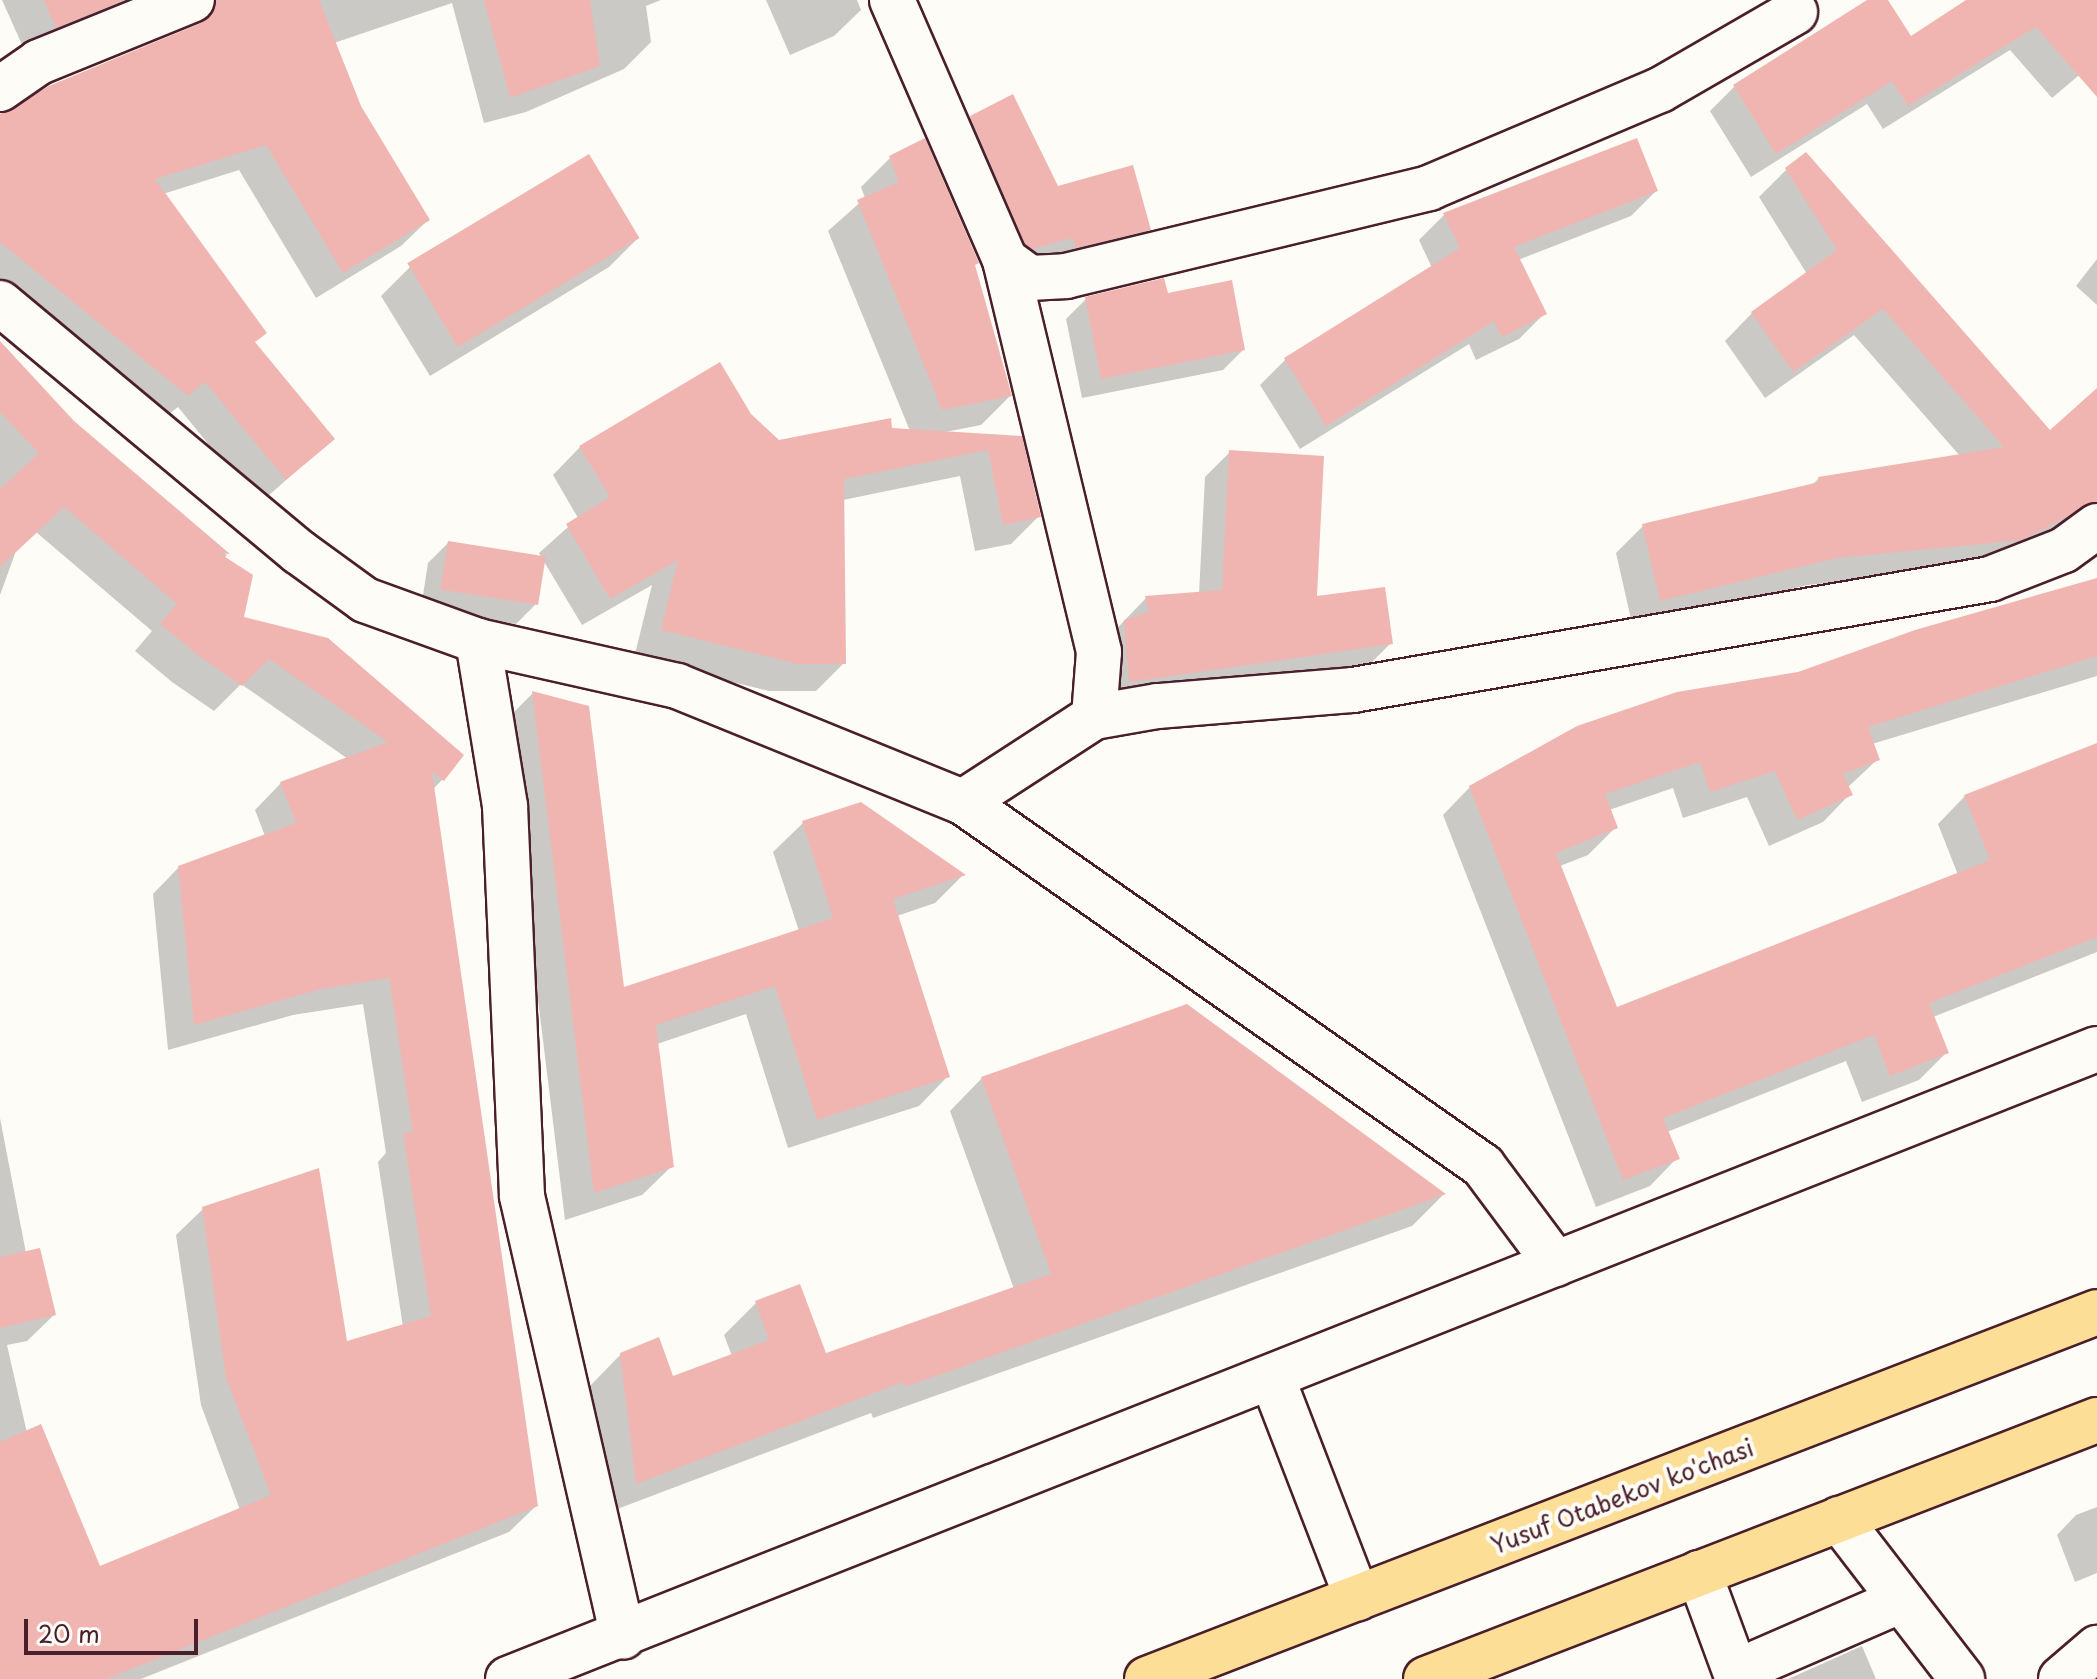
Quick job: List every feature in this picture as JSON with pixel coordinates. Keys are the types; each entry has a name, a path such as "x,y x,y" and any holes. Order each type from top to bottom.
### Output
{"main road":[{"name":"Yusuf Otabekov ko'chasi","path":"1147,1679 2097,1312"},
{"path":"1426,1679 2097,1420"}],"street":[{"path":"0,89 39,62 192,0"},
{"path":"892,0 1005,260 1099,652 1094,717"},
{"path":"1005,260 1030,278 1066,276 1429,188 1660,90 1795,12"},
{"path":"0,303 299,552 365,600 478,641 677,686 963,802 1483,1166 1556,1264"},
{"path":"963,802 1094,717 1158,706 1353,690 1990,579 2064,550 2097,526"},
{"path":"478,641 505,806 522,1196 623,1637"},
{"path":"508,1679 623,1637 1273,1380 2097,1049"},
{"path":"1273,1380 1357,1598"},
{"path":"1839,1519 1899,1601 1962,1679"},
{"path":"1699,1573 1737,1675 1899,1601"},
{"path":"2061,1679 2097,1648"}],"building":[{"path":"44,0 125,0 56,28"},
{"path":"216,0 319,0 361,106 430,220 343,273 266,145 155,179 267,333 255,342 335,439 286,480 205,382 188,396 0,242 0,114 49,86 201,23 212,15"},
{"path":"484,0 590,0 600,66 510,98"},
{"path":"1867,0 1888,0 1911,36 1966,0 2097,0 2097,97 2036,27 1908,106 1892,81 1776,154 1733,85"},
{"path":"1013,94 1058,186 1133,165 1151,230 1075,248 1073,238 1032,249 1025,244 970,116"},
{"path":"925,138 979,263 975,265 1012,396 942,410 857,200 899,182 889,156"},
{"path":"1637,138 1658,191 1514,247 1547,314 1502,337 1494,321 1326,426 1284,358 1460,248 1443,213"},
{"path":"1806,152 2050,430 2097,388 2097,501 2022,540 1837,558 1660,601 1642,524 1819,482 1818,477 2004,447 1883,309 1793,372 1751,312 1837,250 1785,168"},
{"path":"589,154 639,238 458,347 407,263"},
{"path":"1164,278 1168,293 1232,280 1245,350 1101,379 1085,297"},
{"path":"0,341 74,421 230,554 219,553 253,575 244,617 328,638 464,755 444,781 432,772 538,1506 106,1679 0,1679 0,1442 41,1424 100,1566 271,1495 226,1378 202,1207 319,1168 347,1341 431,1316 403,1133 413,1132 389,978 321,989 194,1025 178,866 296,823 280,782 388,742 269,659 242,686 199,656 160,624 177,604 64,507 0,567 0,489 39,453 0,412"},
{"path":"720,362 751,414 779,440 891,418 892,428 1022,436 1041,517 1003,525 988,450 844,479 846,664 798,664 661,630 678,560 610,599 566,524 610,497 579,446"},
{"path":"1229,450 1324,456 1317,596 1385,587 1393,644 1129,682 1124,620 1149,612 1145,596 1222,590"},
{"path":"448,541 546,556 538,605 440,589"},
{"path":"2097,578 2097,656 1868,727 1880,760 1843,774 1853,795 1797,820 1775,771 1710,792 1700,762 1605,794 1618,828 1556,853 1617,1007 1990,860 1964,795 2097,743 2097,937 1929,1003 1949,1053 1890,1076 1874,1035 1663,1118 1680,1159 1623,1180 1469,786 1577,726 1677,692 1798,672 1915,630"},
{"path":"532,691 589,706 624,987 833,918 802,821 861,802 966,875 893,899 950,1077 817,1120 775,986 656,1025 674,1167 594,1193"},
{"path":"1187,1004 1446,1194 905,1387 903,1382 636,1484 620,1353 659,1337 673,1376 769,1340 755,1301 800,1284 826,1353 1051,1274 981,1077"},
{"path":"40,1248 56,1315 0,1328 0,1257"}]}
